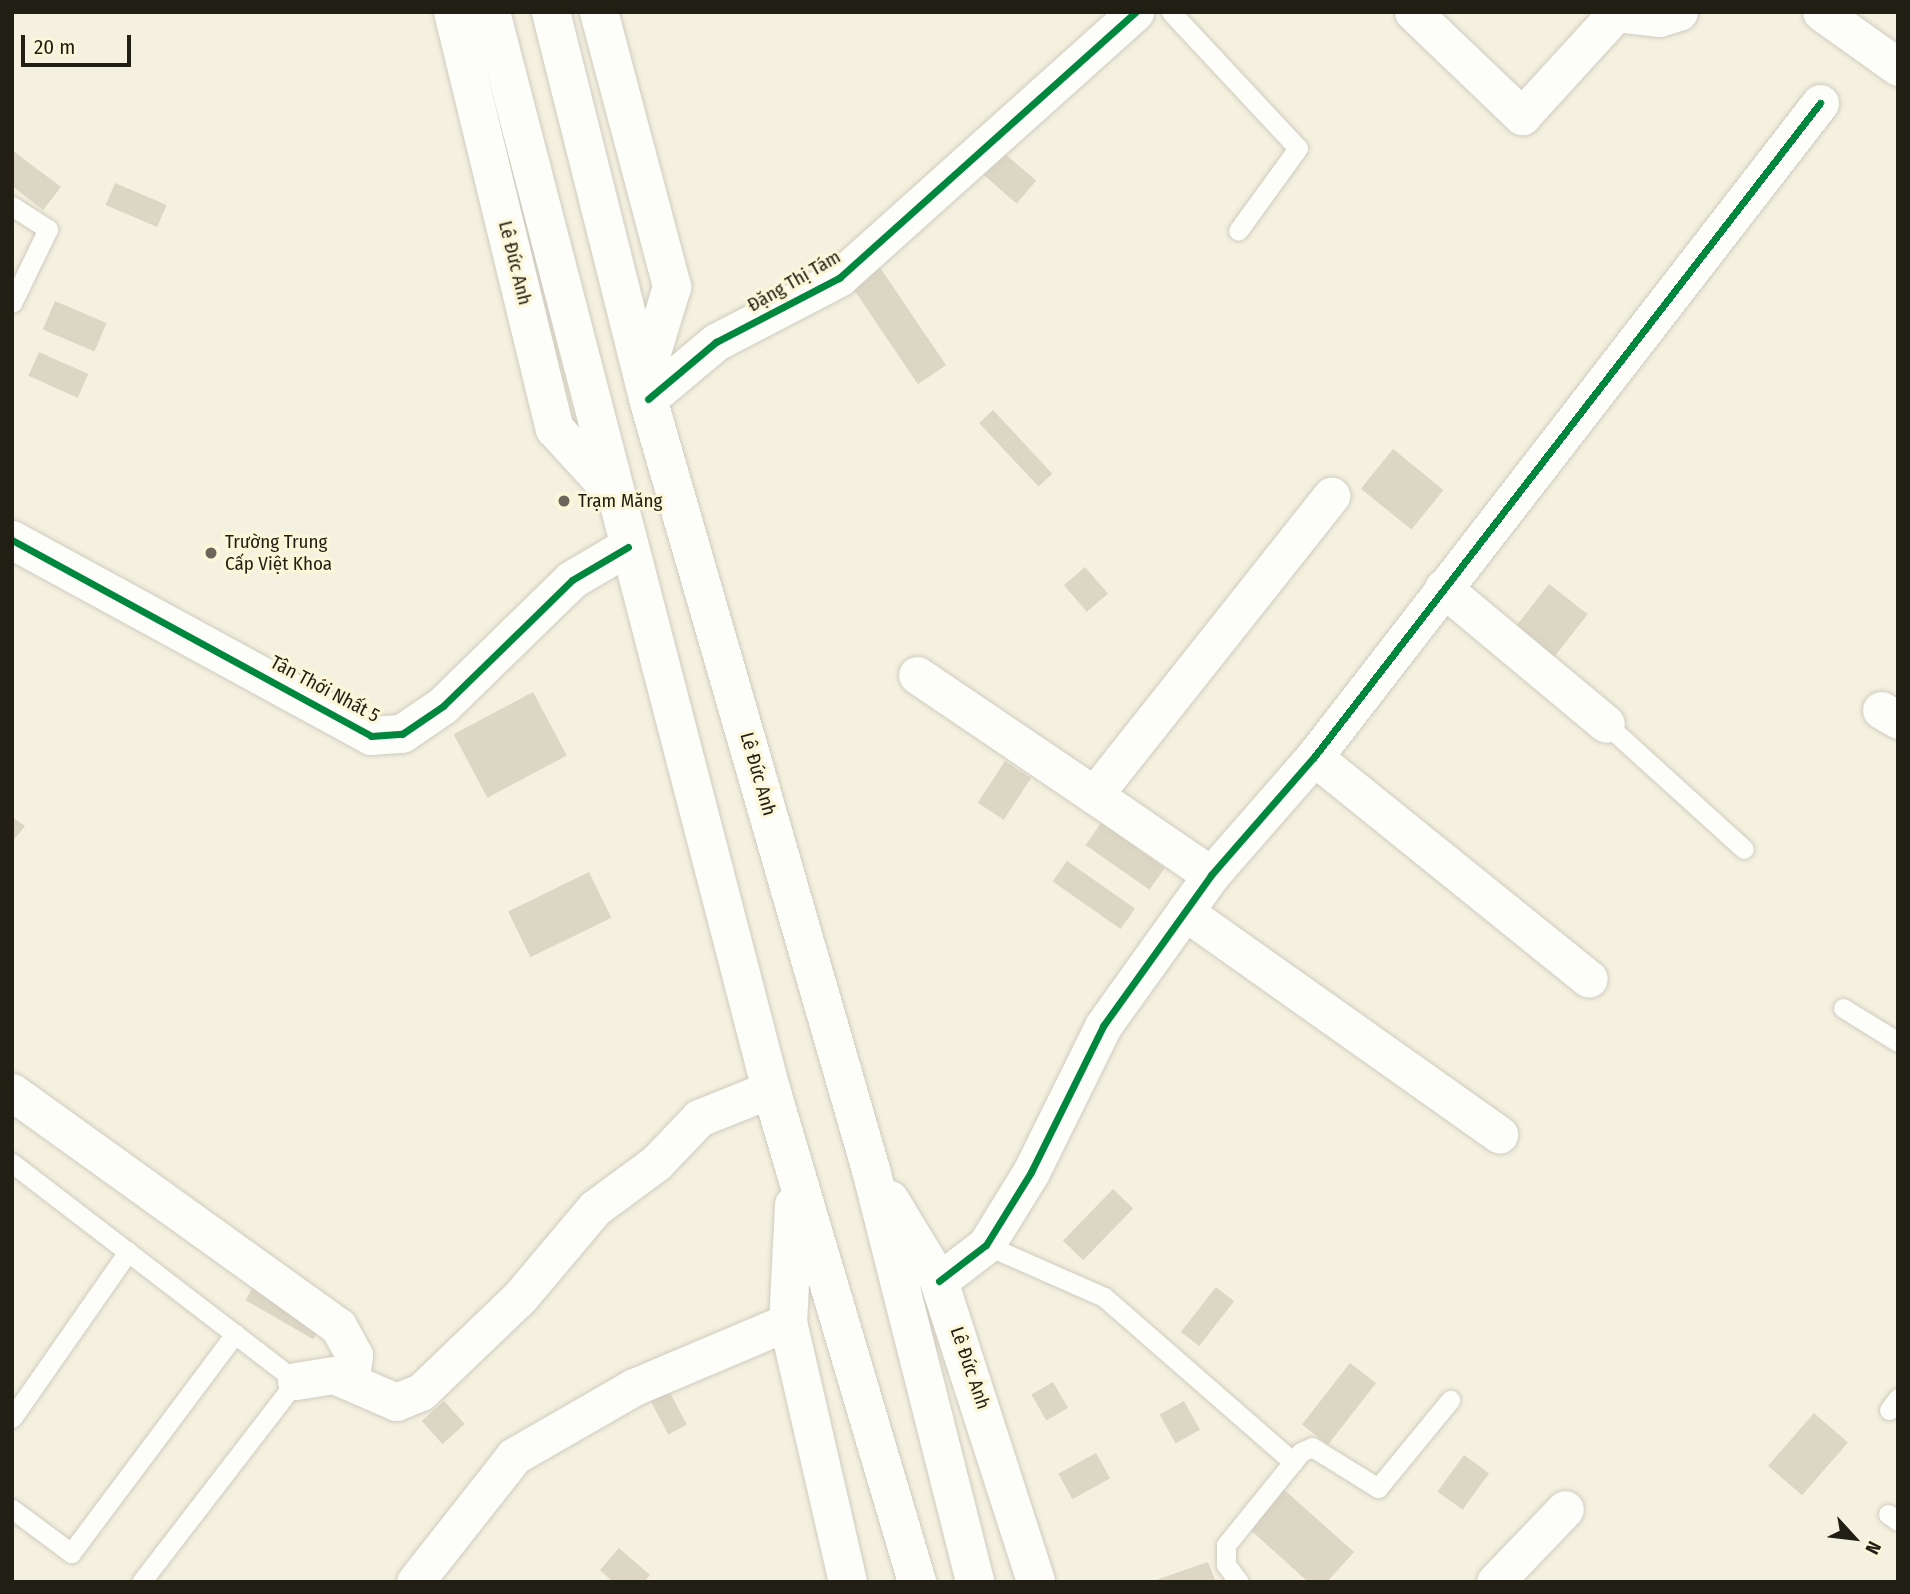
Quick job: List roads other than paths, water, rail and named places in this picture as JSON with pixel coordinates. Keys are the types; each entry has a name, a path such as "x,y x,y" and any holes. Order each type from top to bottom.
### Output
{"main road":[{"name":"Lê Đức Anh","path":"453,12 555,429 614,493"},
{"name":"Lê Đức Anh","path":"491,12 771,1089 917,1582"},
{"name":"Lê Đức Anh","path":"551,12 646,389 871,1170 936,1438 975,1582"},
{"path":"599,12 672,287 646,389"},
{"name":"Tân Thới Nhất 5","path":"12,540 370,736 402,734 443,706 493,650 572,580 628,547"},
{"name":"Lê Đức Anh","path":"871,1170 940,1280 1036,1582"},
{"name":"Lê Đức Anh","path":"796,1178 788,1322 839,1578"}],"street":[{"name":"Đặng Thị Tám","path":"646,389 716,342 839,278 1135,12"},
{"path":"1413,12 1522,116 1616,13 1659,18 1679,12"},
{"path":"1821,12 1898,67"},
{"path":"940,1280 986,1245 1031,1172 1103,1026 1211,875 1314,757 1820,103"},
{"path":"1094,795 1331,496"},
{"path":"1443,588 1606,724"},
{"path":"917,674 1211,875"},
{"path":"1314,757 1589,979"},
{"path":"1185,912 1499,1134"},
{"path":"296,1381 313,1374 351,1381 396,1402 421,1392 520,1297 595,1208 656,1163 699,1118 771,1089"},
{"path":"12,1092 338,1326 354,1355 351,1381"},
{"path":"415,1582 514,1456 634,1387 788,1322"},
{"path":"1495,1582 1565,1509"}],"lane":[{"path":"1171,12 1298,148 1238,231"},
{"path":"12,206 48,229 12,303"},
{"path":"1606,724 1744,849"},
{"path":"1843,1008 1898,1042"},
{"path":"12,1163 296,1381 141,1582"},
{"path":"986,1245 1104,1297 1293,1462"},
{"path":"12,1418 128,1252"},
{"path":"12,1509 71,1553 235,1334"},
{"path":"1239,1582 1226,1565 1226,1545 1293,1462 1312,1447 1378,1488 1450,1400"}],"place":[{"name":"Trạm Măng","path":"564,501"},
{"name":"Trường Trung Cấp Việt Khoa","path":"211,553"}]}
